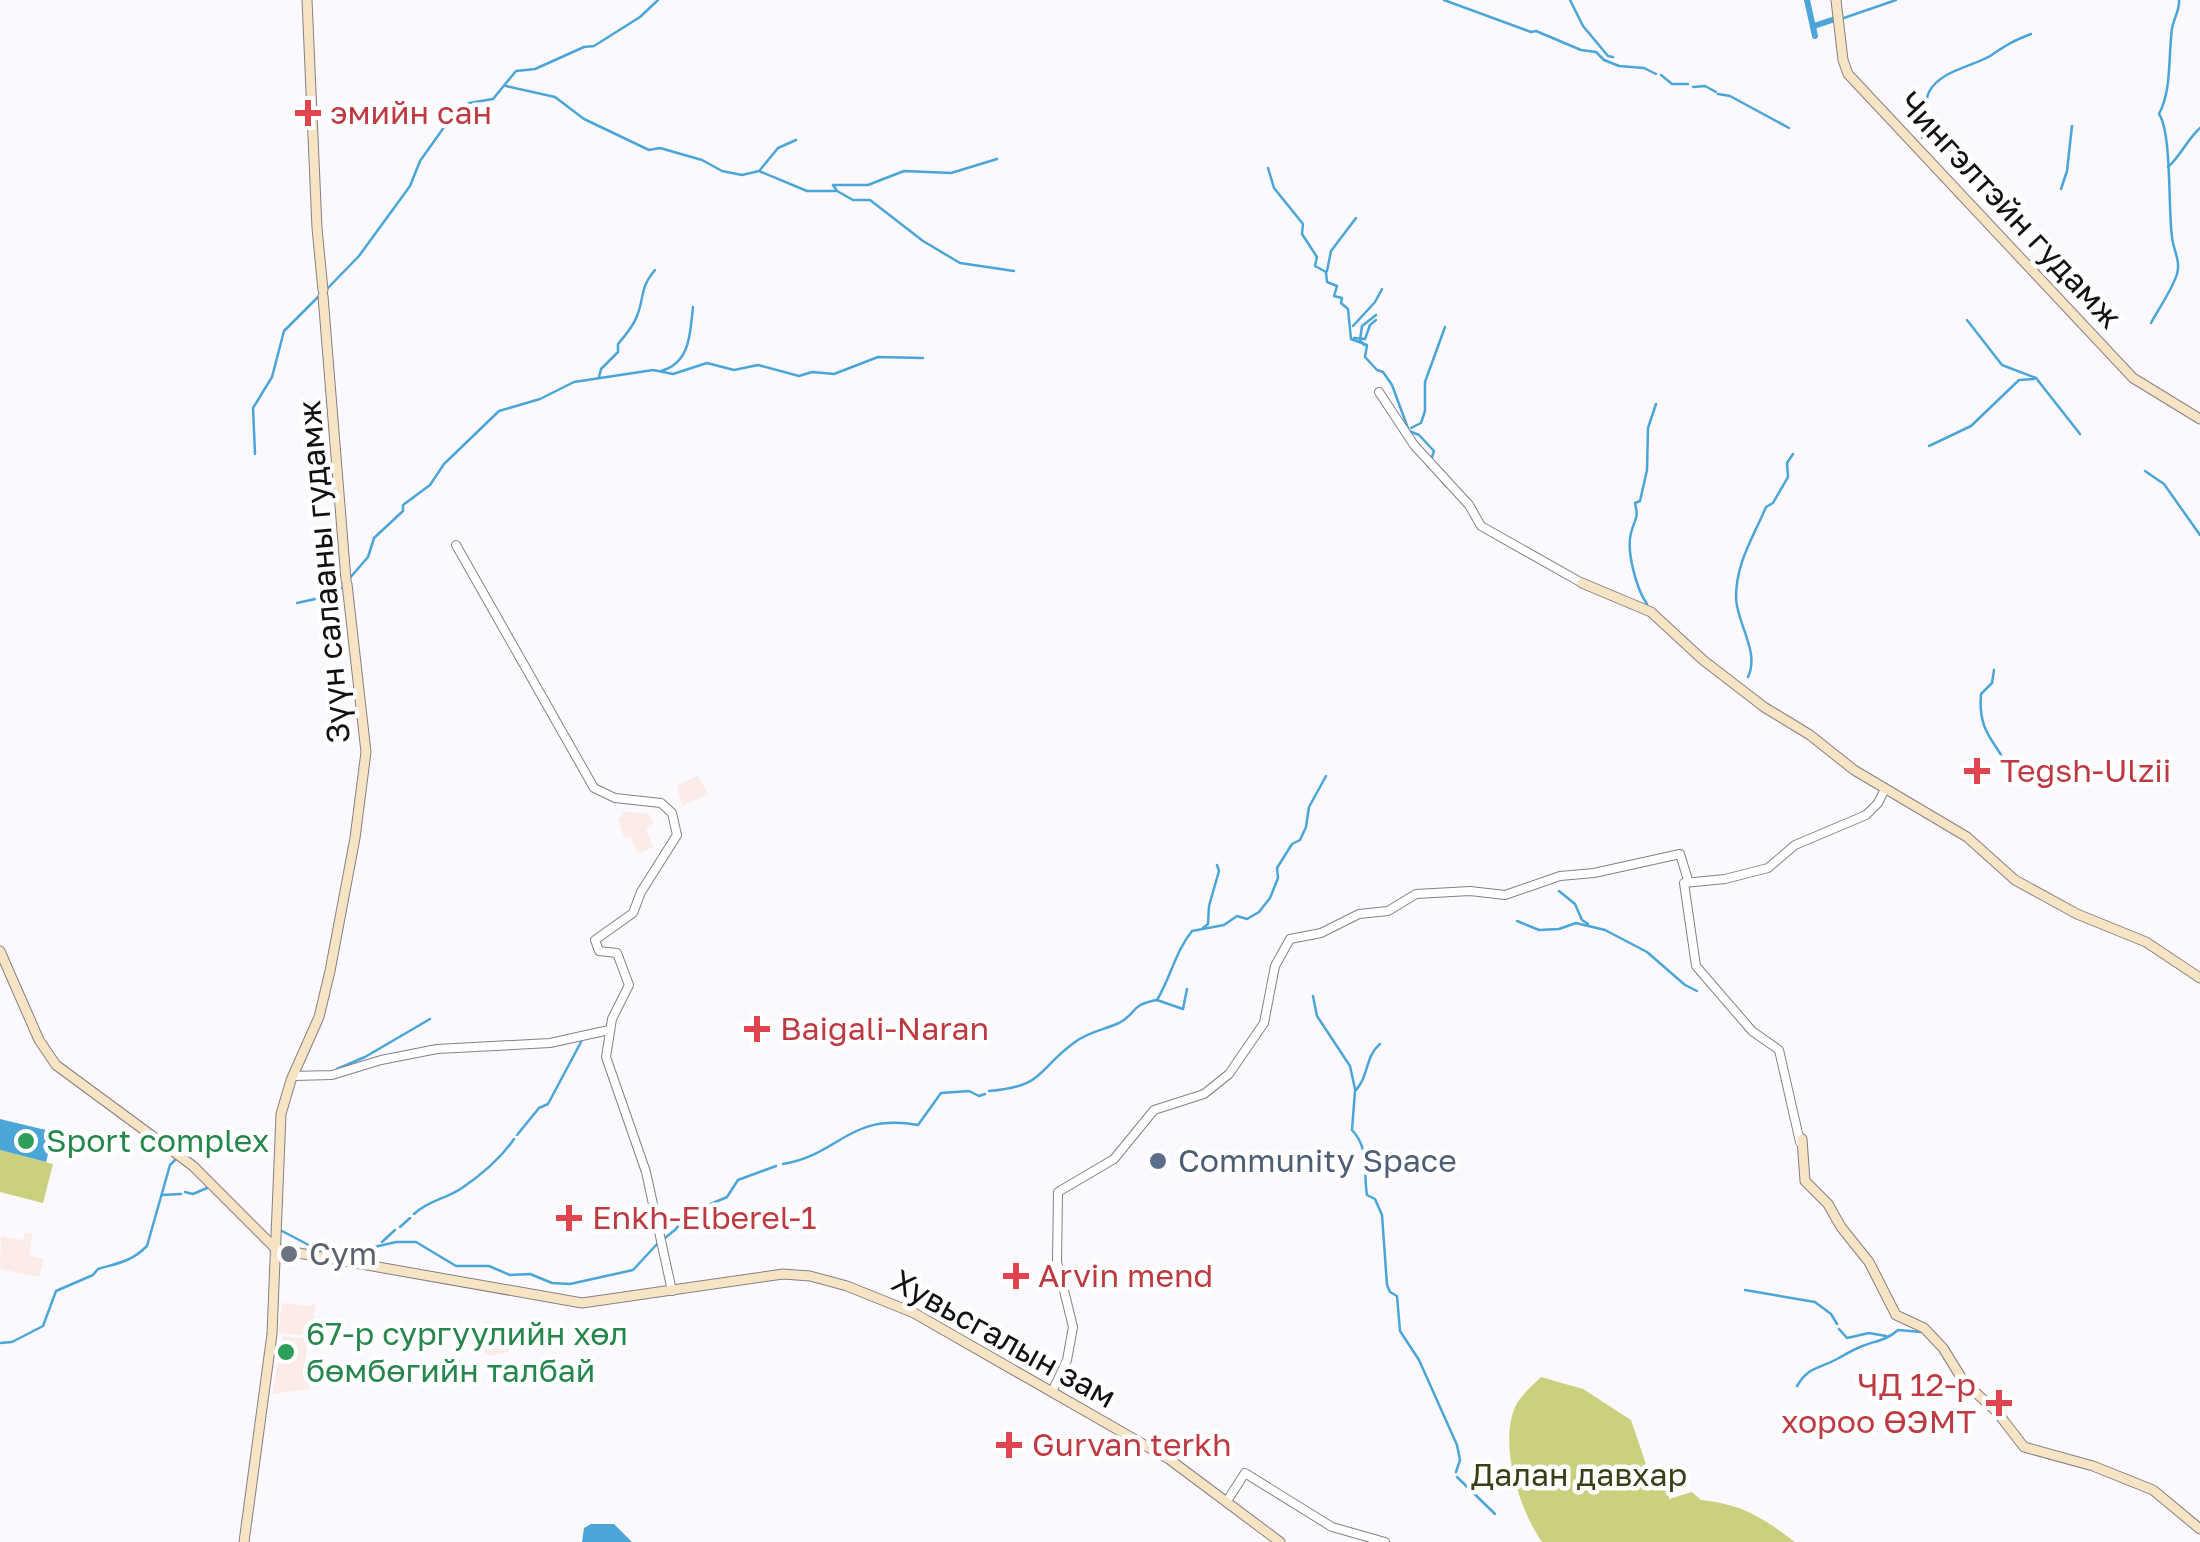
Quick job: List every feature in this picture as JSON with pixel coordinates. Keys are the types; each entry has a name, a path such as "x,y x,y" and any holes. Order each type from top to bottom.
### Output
{"main road":[{"name":"Зүүн салааны гудамж","path":"244,1542 271,1343 280,1126 293,1076 318,1017 334,955 366,752 346,582 315,206 307,0"},
{"name":"Чингэлтэйн гудамж","path":"1836,0 1842,60 1848,74 2133,378 2200,419"},
{"path":"1582,583 1651,612 1728,680 1810,735 1848,766 1967,838 2003,872 2077,914 2146,942 2200,978"},
{"path":"0,950 39,1040 56,1065 184,1159 276,1249"},
{"path":"1802,1140 1805,1181 1828,1204 1840,1227 1870,1262 1896,1315 1928,1332 1945,1350 1967,1386 1997,1412 2022,1444 2031,1451 2093,1466 2153,1490 2200,1529"},
{"name":"Хувьсгалын зам","path":"276,1249 577,1302 784,1274 821,1278 901,1306 1169,1459 1280,1542"}],"street":[{"path":"1378,392 1414,445 1469,505 1481,526 1582,583"},
{"path":"456,545 594,788 615,798 661,803 674,817 677,835 633,913 595,940 600,951 617,953 629,985 605,1034 606,1056 638,1142 672,1291"},
{"path":"1802,1140 1778,1050 1752,1031 1696,966 1684,882 1725,879 1768,868 1794,844 1866,815 1885,789"},
{"path":"1052,1392 1067,1360 1073,1327 1057,1262 1058,1192 1114,1158 1160,1106 1212,1090 1264,1023 1275,966 1290,939 1321,933 1359,914 1388,911 1416,894 1470,891 1505,895 1560,876 1594,873 1677,854 1683,856 1688,880"},
{"path":"293,1076 332,1075 424,1051 550,1043 605,1034"},
{"path":"1227,1500 1245,1473 1332,1527 1385,1542"}],"shaded area":[{"path":"698,776 708,794 682,806 677,785"},
{"path":"622,811 649,814 653,822 646,829 653,847 638,854 631,837 625,838 622,832 618,818 623,816"},
{"path":"25,1232 33,1234 29,1255 44,1259 39,1277 0,1269 1,1236 23,1240"},
{"path":"282,1303 315,1303 313,1336 278,1333"},
{"path":"485,1321 513,1327 509,1352 490,1356 474,1346 475,1332 481,1332"},
{"path":"283,1336 308,1339 305,1362 313,1364 309,1389 272,1394"}],"green space":[{"path":"0,1150 53,1164 43,1203 0,1192"},
{"name":"Далан давхар","path":"1541,1377 1583,1389 1631,1420 1649,1473 1670,1482 1669,1499 1692,1492 1701,1500 1751,1513 1795,1542 1542,1542 1519,1495 1509,1440 1515,1407"}],"water":[{"name":"Sport complex","path":"0,1119 54,1132 46,1162 0,1150"},
{"path":"591,1524 614,1524 632,1542 582,1542 584,1528"}],"waterway":[{"path":"325,291 359,256 410,186 420,161 452,116 469,103 493,99 516,71 535,69 594,46 640,17 658,0"},
{"path":"1444,0 1596,52 1619,66 1644,68 1656,74"},
{"path":"1570,0 1583,26 1613,57"},
{"path":"1807,0 1815,36"},
{"path":"1841,19 1896,0"},
{"path":"2151,323 2178,269 2166,137 2159,114 2166,94 2179,0"},
{"path":"1814,26 1835,19"},
{"path":"1922,138 1927,97 1940,79 2031,34"},
{"path":"1661,75 1672,84 1688,84"},
{"path":"506,86 555,97 584,119 649,150 660,148 742,175 759,171 807,191 837,191 833,185 868,185 904,171 951,173 997,159"},
{"path":"1693,87 1705,86 1716,92"},
{"path":"1718,94 1730,96 1789,128"},
{"path":"2061,189 2072,126"},
{"path":"2168,167 2200,128"},
{"path":"760,170 778,148 796,140"},
{"path":"1268,168 1274,188 1303,224 1302,234 1317,257 1315,266 1326,272 1327,282 1337,286 1334,296 1342,298 1341,303 1348,309 1351,339 1367,345 1365,357 1392,385 1409,431 1419,435 1434,451 1431,460"},
{"path":"837,191 853,200 870,200 923,241 960,263 1014,271"},
{"path":"1327,271 1331,251 1356,218"},
{"path":"599,377 635,320 644,288 655,270"},
{"path":"1353,326 1382,289"},
{"path":"255,454 253,408 272,377 284,331 319,296"},
{"path":"661,371 684,354 693,307"},
{"path":"1364,345 1360,340 1362,326 1376,315"},
{"path":"1354,338 1365,339 1376,320"},
{"path":"1967,320 2002,365 2036,378 2080,434"},
{"path":"1411,428 1421,423 1425,382 1445,327"},
{"path":"349,579 368,557 374,538 403,511 403,505 430,485 444,464 499,411 540,399 574,382 653,370 673,374 707,363 734,370 758,365 799,376 812,372 834,374 878,357 923,358"},
{"path":"1929,446 1971,426 2019,380 2034,379"},
{"path":"1647,604 1633,570 1630,541 1637,516 1635,503 1640,501 1647,470 1648,428 1656,404"},
{"path":"1748,677 1750,648 1736,598 1739,573 1766,507 1773,503 1788,477 1787,463 1793,454"},
{"path":"1431,468 1447,487"},
{"path":"2145,471 2164,484 2200,535"},
{"path":"297,603 329,596 343,587"},
{"path":"1994,670 1992,683 1981,694 1981,710 2010,779"},
{"path":"989,1091 1031,1081 1081,1038 1119,1023 1138,1007 1157,1000 1192,931 1224,925 1237,916 1247,919 1259,912 1270,898 1278,878 1277,868 1292,844 1300,840 1309,807 1326,776"},
{"path":"1203,928 1208,924 1217,865"},
{"path":"1559,891 1575,904 1588,924"},
{"path":"1517,921 1539,930 1576,923 1605,930 1647,952 1697,991"},
{"path":"1157,1000 1183,1009 1187,989"},
{"path":"1313,996 1317,1016 1350,1066 1355,1089"},
{"path":"337,1069 430,1019"},
{"path":"517,1135 539,1108 548,1104 581,1042"},
{"path":"1380,1044 1355,1091 1352,1130 1364,1153 1367,1195 1375,1199 1382,1215 1387,1285 1397,1296 1400,1331 1419,1360 1457,1445 1460,1460 1456,1472"},
{"path":"783,1164 819,1152 860,1129 894,1123 918,1125 941,1093 985,1094"},
{"path":"414,1214 469,1183 514,1139"},
{"path":"0,1343 12,1342 43,1326 56,1291 98,1269 130,1259 147,1246 170,1165 177,1158"},
{"path":"665,1238 685,1215 727,1197 738,1180 776,1166"},
{"path":"185,1192 193,1194 207,1188"},
{"path":"162,1195 181,1194"},
{"path":"400,1227 410,1218"},
{"path":"382,1242 395,1230"},
{"path":"282,1231 322,1252 344,1254 396,1242 416,1242 456,1266 489,1266 510,1275 530,1274 552,1283 570,1284 633,1270 658,1243"},
{"path":"1745,1290 1815,1302 1837,1324"},
{"path":"1839,1329 1847,1338 1869,1333 1886,1336"},
{"path":"1797,1386 1815,1369 1898,1330 1921,1332"},
{"path":"1457,1477 1495,1514"}],"place":[{"name":"эмийн сан","path":"308,113"},
{"name":"Tegsh-Ulzii","path":"1977,771"},
{"name":"Baigali-Naran","path":"757,1029"},
{"name":"Sport complex","path":"26,1141"},
{"name":"Community Space","path":"1158,1161"},
{"name":"Enkh-Elberel-1","path":"569,1218"},
{"name":"Cym","path":"289,1254"},
{"name":"Arvin mend","path":"1016,1276"},
{"name":"67-р сургуулийн хөл бөмбөгийн талбай","path":"286,1352"},
{"name":"ЧД 12-р хороо ӨЭМТ","path":"1999,1403"},
{"name":"Gurvan terkh","path":"1009,1445"}]}
